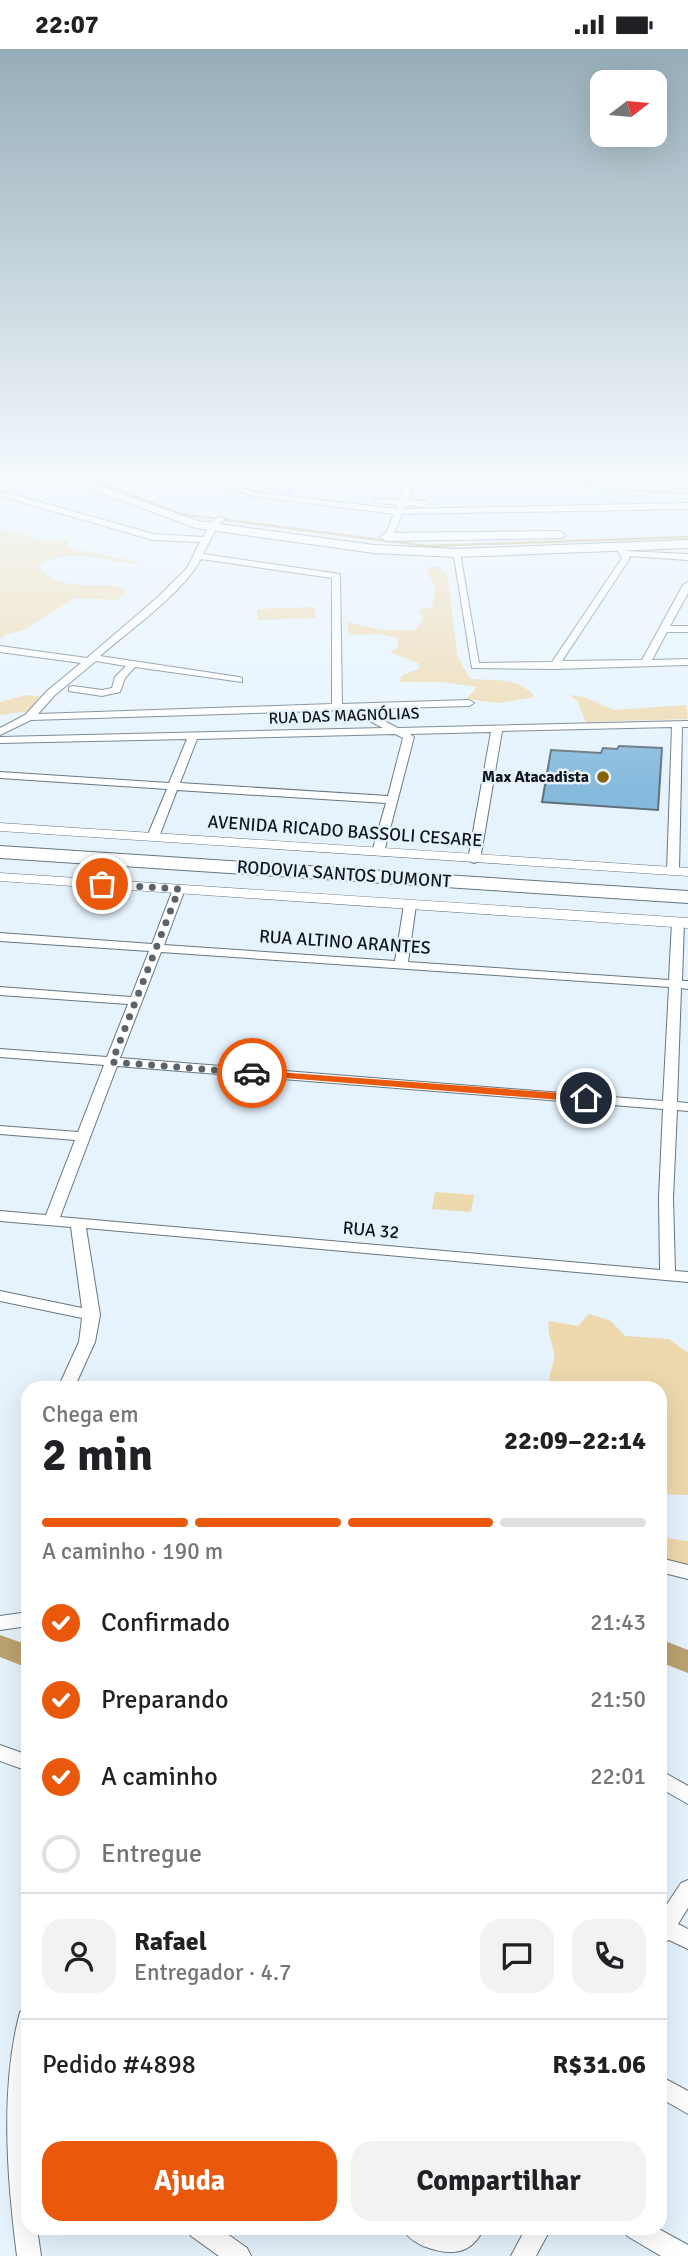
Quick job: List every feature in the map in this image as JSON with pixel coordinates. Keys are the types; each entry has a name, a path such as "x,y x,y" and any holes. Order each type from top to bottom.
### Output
{"highway":[{"name":"RODOVIA SANTOS DUMONT","path":"0,852 688,897"},
{"name":"RODOVIA SANTOS DUMONT","path":"0,860 580,896 685,915"}],"street":[{"path":"0,732 29,717 51,693 162,598 178,580"},
{"path":"337,580 342,708"},
{"path":"461,580 475,666 688,662"},
{"path":"554,666 611,580"},
{"path":"645,663 685,595 688,585"},
{"path":"663,629 688,629"},
{"path":"2,645 239,680"},
{"path":"73,689 102,693 116,690 120,677 134,664"},
{"path":"29,717 469,703"},
{"path":"374,707 382,721"},
{"path":"342,708 382,721 409,737 378,852"},
{"path":"680,871 683,724"},
{"name":"RUA DAS MAGNÓLIAS","path":"0,740 683,724"},
{"path":"474,860 498,728"},
{"path":"153,837 193,736"},
{"path":"0,775 391,800"},
{"name":"AVENIDA RICADO BASSOLI CESARE","path":"0,827 474,860 680,871"},
{"path":"0,877 410,905 685,915 669,1105 666,1198 668,1275"},
{"path":"51,1221 179,889"},
{"path":"401,964 410,905"},
{"name":"RUA ALTINO ARANTES","path":"0,937 681,985"},
{"path":"0,991 136,1001"},
{"path":"0,1053 688,1107"},
{"path":"0,1130 84,1137"},
{"name":"RUA 32","path":"0,1216 688,1276"},
{"path":"70,1381 81,1364 89,1342 93,1315 78,1224"},
{"path":"0,1296 93,1315"},
{"path":"667,1567 688,1572"},
{"path":"0,1623 21,1620"},
{"path":"0,1753 21,1760"},
{"path":"667,1783 688,1797"},
{"path":"667,1920 688,1889"},
{"path":"667,1931 688,1940"},
{"path":"21,2036 6,2087 21,2153"},
{"path":"667,2090 688,2103"},
{"path":"28,2235 29,2256"},
{"path":"209,2235 239,2256"},
{"path":"426,2235 446,2247 459,2244 466,2235"},
{"path":"523,2256 535,2235"},
{"path":"647,2235 684,2256"}],"shaded area":[{"path":"0,580 55,580 73,584 116,586 123,588 126,595 116,600 75,598 24,630 7,634 0,639"},
{"path":"431,580 448,580 457,655 470,679 513,683 528,690 535,697 499,703 466,699 477,687 441,682 400,682 401,676 420,668 418,663 390,652 398,647 398,638 379,634 349,635 347,622 381,630 415,630 423,619 419,610 432,607 436,588"},
{"path":"314,607 316,618 258,620 257,609"},
{"path":"26,695 42,697 30,711 0,715 0,702"},
{"path":"570,695 584,697 614,710 686,705 688,719 586,722 577,701"},
{"path":"435,1192 474,1195 471,1212 432,1209"},
{"path":"589,1314 611,1321 625,1336 669,1339 688,1353 688,1495 667,1494 667,1381 550,1381 554,1355 549,1321 578,1326"},
{"path":"667,1538 688,1541 688,1576 667,1568"}],"building":[{"name":"Max Atacadista","path":"619,746 662,748 658,810 542,802 551,750 601,753 603,748 617,749"}],"waterway":[{"path":"0,1646 21,1654"},
{"path":"667,1653 688,1662"}],"way so far":[{"path":"102,884 179,889 112,1062 252,1073"}],"place":[{"name":"Max Atacadista","path":"603,777"}],"route":[{"path":"252,1073 586,1098"}]}
